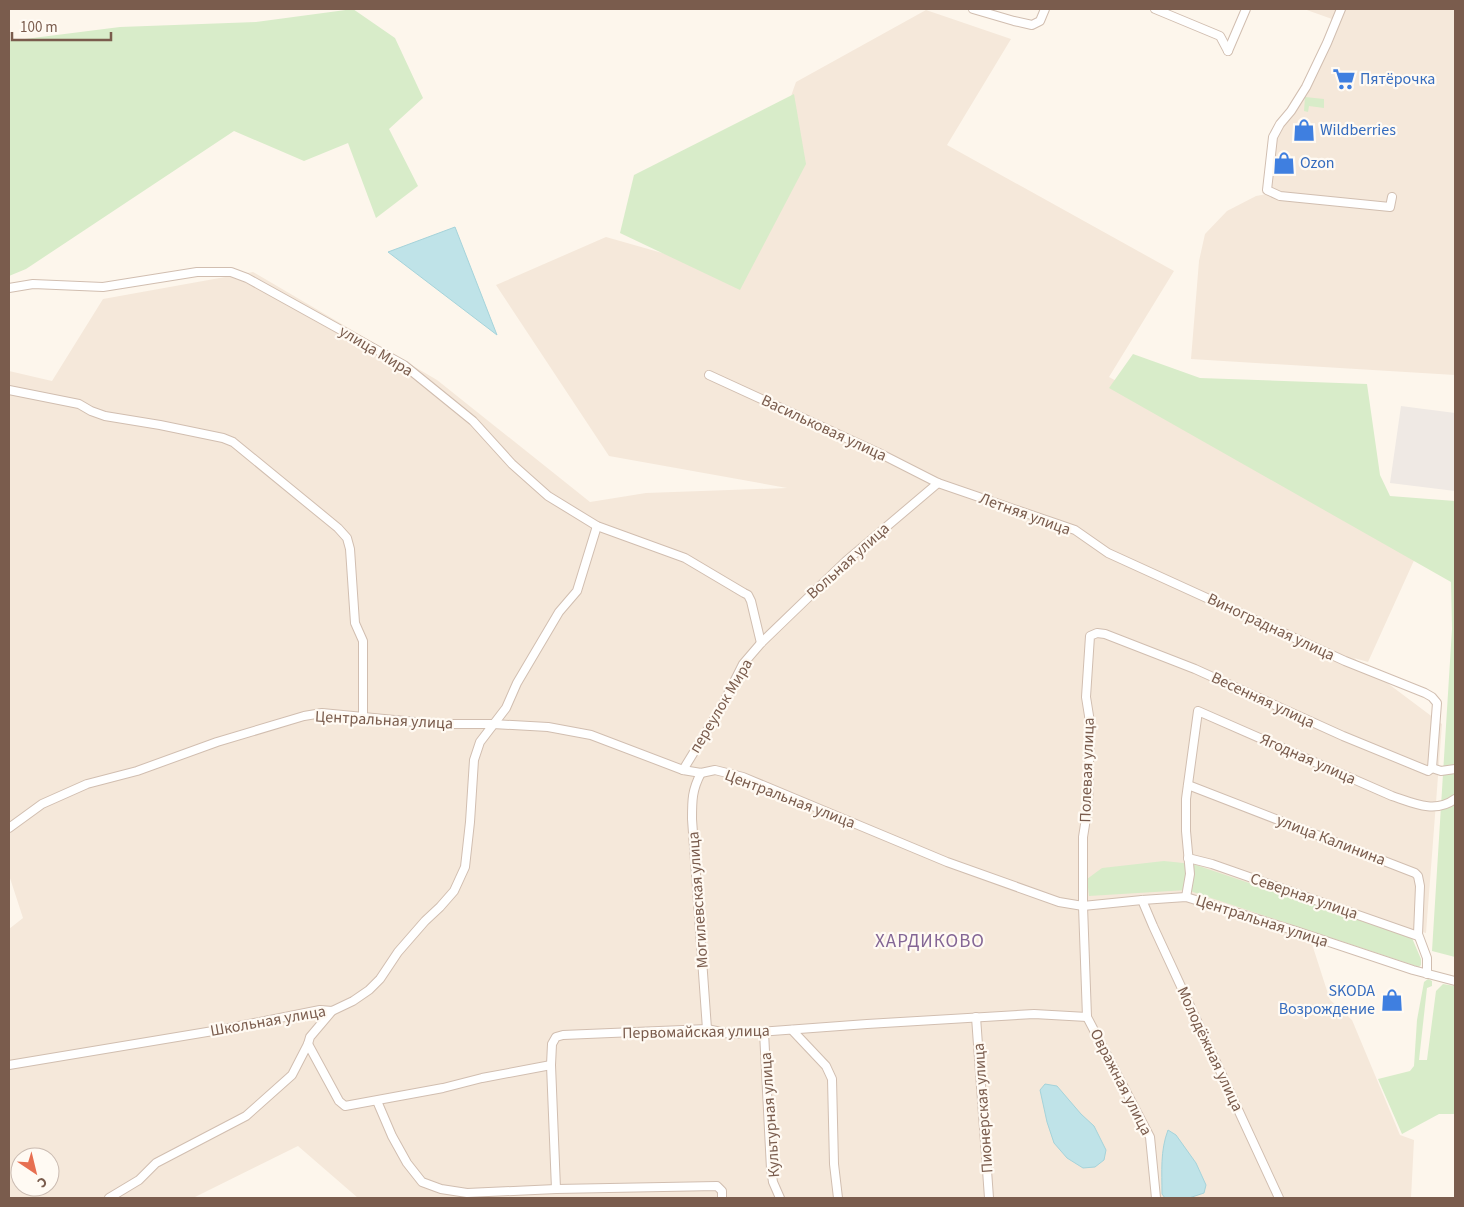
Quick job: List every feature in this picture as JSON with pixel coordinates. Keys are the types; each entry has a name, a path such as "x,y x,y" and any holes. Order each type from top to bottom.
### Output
{"street":[{"path":"974,9 1032,25 1040,20 1045,9"},
{"path":"1155,9 1220,36 1228,51 1246,9"},
{"path":"1341,9 1306,88 1273,137 1267,190 1280,196 1390,207 1392,197"},
{"name":"улица Мира","path":"9,288 33,284 103,286 197,272 231,272 247,278 404,365 473,422 512,464 548,496 598,526 685,558 748,595 761,643"},
{"name":"Васильковая улица","path":"709,375 878,453 938,483"},
{"path":"9,390 80,404 91,411 105,416 160,425 223,438 233,442 338,528 347,538 350,549 355,623 363,641 364,718"},
{"name":"Летняя улица","path":"938,483 1075,530 1108,553"},
{"name":"Вольная улица","path":"761,643 846,561 938,483"},
{"name":"Школьная улица","path":"9,1065 219,1030 320,1010 332,1010 353,1001 369,990 380,979 398,952 454,891 464,867 470,822 474,760 480,742 506,708 517,683 559,612 577,591 598,526"},
{"name":"Виноградная улица","path":"1108,553 1345,661 1425,693 1434,700 1436,707 1432,768"},
{"name":"Весенняя улица","path":"1092,634 1105,634 1162,655 1376,751 1428,771 1432,768"},
{"name":"Полевая улица","path":"1083,906 1083,837 1088,806 1090,736 1086,697 1090,639 1092,634"},
{"name":"переулок Мира","path":"683,770 722,706 743,664 761,643"},
{"name":"Ягодная улица","path":"1188,785 1198,711 1392,796 1420,806 1427,807 1447,804 1455,799"},
{"name":"Центральная улица","path":"9,828 42,804 87,784 137,771 217,742 304,716 322,713 436,724 493,724 548,727 591,735 683,770 701,773 715,770 742,777 947,862 1060,902 1083,906 1186,898 1296,931 1427,974 1455,981"},
{"path":"1432,768 1436,771 1455,769"},
{"name":"Могилевская улица","path":"701,773 695,784 692,796 692,819 708,1029"},
{"path":"1186,898 1190,874 1186,813 1188,785"},
{"name":"улица Калинина","path":"1188,785 1415,873 1418,876 1420,886 1418,935"},
{"name":"Северная улица","path":"1188,858 1212,864 1418,935"},
{"name":"Молодёжная улица","path":"1142,900 1279,1198"},
{"name":"Овражная улица","path":"1083,906 1088,1017 1150,1137 1156,1198"},
{"path":"1418,935 1427,958 1427,974"},
{"path":"109,1198 139,1180 156,1163 246,1116 292,1075 310,1037 332,1010"},
{"name":"Первомайская улица","path":"556,1188 551,1065 552,1044 556,1037 563,1035 708,1029 730,1034 1034,1014 1088,1017"},
{"name":"Пионерская улица","path":"976,1017 989,1198"},
{"path":"792,1030 826,1066 832,1079 834,1164 838,1198"},
{"name":"Культурная улица","path":"764,1032 770,1169 780,1198"},
{"path":"308,1044 339,1101 345,1106 551,1065"},
{"path":"377,1101 403,1156 422,1182 441,1189 467,1196 556,1188 717,1186 722,1191 722,1198"}],"shaded area":[{"path":"1304,9 1336,9 1332,19"},
{"path":"1344,9 1455,9 1455,375 1191,359 1199,261 1205,234 1227,211 1256,196 1267,194 1279,129 1308,91"},
{"path":"926,10 1011,39 947,145 1174,271 1109,377 1421,545 1368,662 1354,658 1442,724 1426,933 1320,907 1312,944 1330,1000 1352,1020 1400,1135 1414,1140 1411,1198 358,1198 298,1146 193,1198 9,1198 9,929 23,918 9,875 9,371 52,381 103,299 253,272 437,380 590,502 646,493 787,488 609,456 496,285 606,237 729,272 796,82"},
{"path":"1401,406 1455,413 1455,491 1390,483"}],"green space":[{"path":"353,9 395,38 423,98 389,129 418,186 376,218 348,143 304,161 234,131 26,269 9,276 9,41 120,27 256,22"},
{"path":"794,94 806,164 740,290 620,233 634,175"},
{"path":"1305,97 1324,99 1324,108 1309,106 1308,112 1304,111"},
{"path":"1133,354 1200,378 1367,384 1380,475 1390,496 1455,501 1455,957 1432,951 1452,629 1451,582 1109,388"},
{"path":"1164,861 1193,864 1412,938 1421,959 1421,965 1419,967 1187,890 1089,896 1087,879 1102,868"},
{"path":"1428,979 1432,981 1432,986 1427,988 1419,1060 1427,1060 1436,991 1443,984 1455,986 1455,1114 1439,1114 1402,1134 1378,1079 1410,1071 1414,1066 1417,1020 1424,982"}],"water":[{"path":"455,227 497,335 388,252"},
{"path":"1045,1084 1057,1086 1094,1126 1106,1150 1104,1160 1095,1167 1083,1168 1067,1158 1054,1143 1040,1090"},
{"path":"1168,1130 1176,1135 1196,1163 1206,1185 1204,1193 1189,1198 1165,1198 1162,1194 1163,1154"}],"place":[{"name":"Пятёрочка","path":"1344,79"},
{"name":"Wildberries","path":"1304,130"},
{"name":"Ozon","path":"1284,163"},
{"name":"SKODA Возрождение","path":"1392,1000"}],"district":[{"name":"ХАРДИКОВО","path":"930,941"}]}
